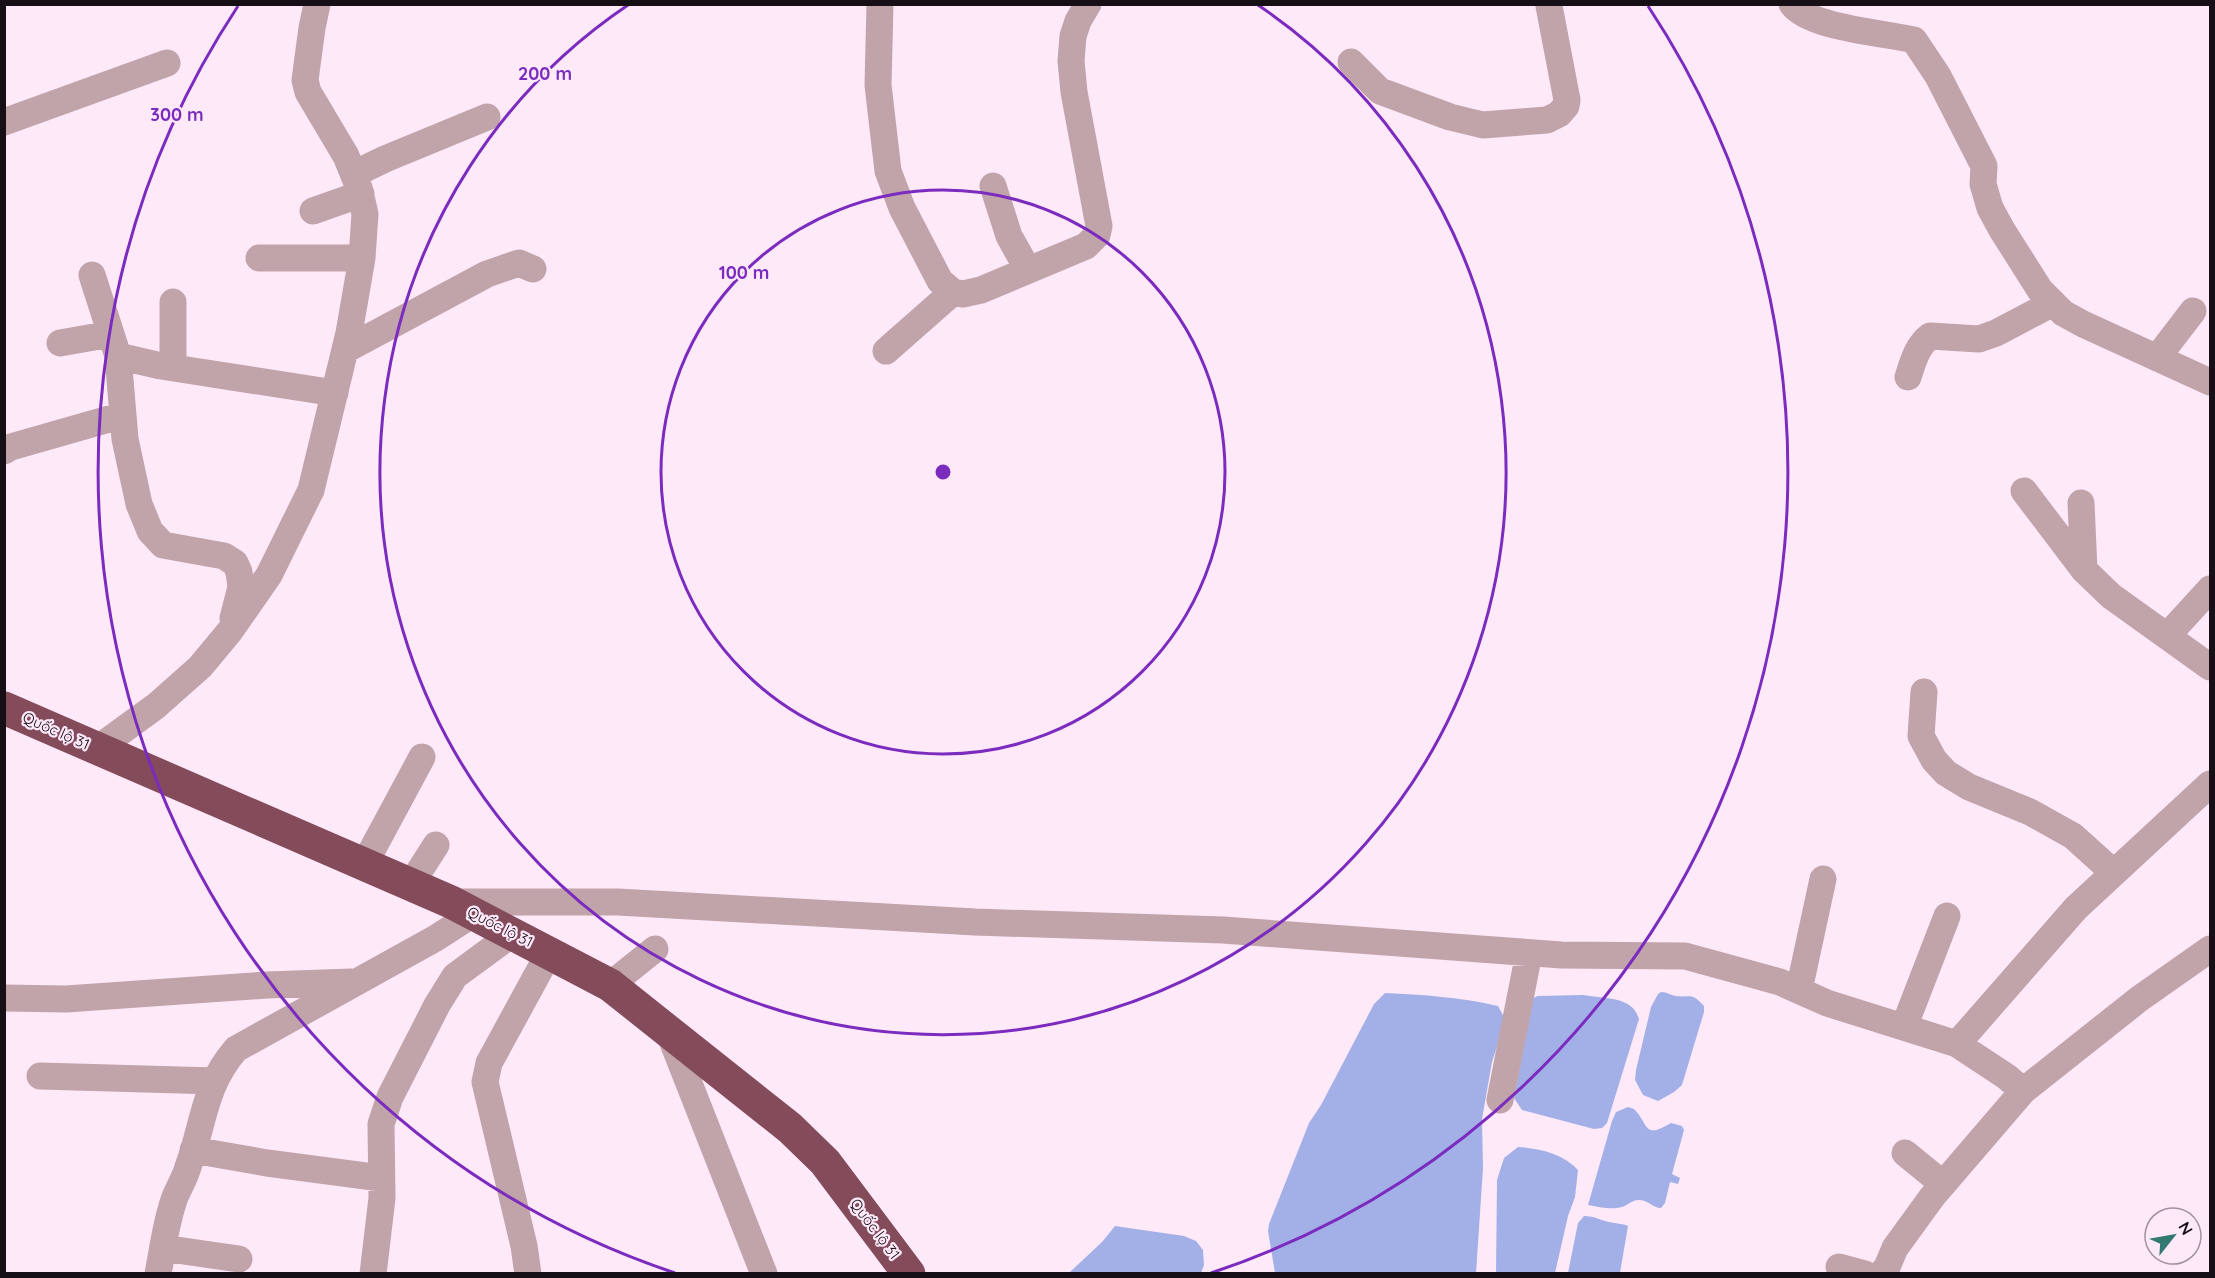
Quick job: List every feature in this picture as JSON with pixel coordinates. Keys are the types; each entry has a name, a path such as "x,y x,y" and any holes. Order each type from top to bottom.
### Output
{"highway":[{"name":"Quốc lộ 31","path":"4,708 411,884 512,933 610,985 790,1128 825,1162 907,1273"}],"street":[{"path":"97,749 156,706 200,667 230,631 269,575 311,490 345,350 362,258 365,214 346,156 308,92 305,80 317,4"},
{"path":"880,4 878,85 888,171 902,208 940,281 953,292 963,294 981,290 1086,246 1097,235 1099,226 1074,92 1071,61 1072,36 1088,4"},
{"path":"1792,4 1808,18 1914,40 1938,76 1984,166 1983,184 1990,208 2040,290 2063,313 2083,324 2211,382"},
{"path":"1351,62 1380,91 1450,117 1483,125 1547,120 1566,106 1567,100 1557,5"},
{"path":"4,122 167,63"},
{"path":"313,211 357,184 385,159 487,117"},
{"path":"993,186 1009,236 1028,270"},
{"path":"259,258 362,258"},
{"path":"345,350 487,274 519,263 533,269"},
{"path":"92,275 114,345 125,439 139,504 150,531 163,545 224,556 235,563 240,572 241,587 230,631"},
{"path":"886,351 953,292"},
{"path":"172,367 173,302"},
{"path":"1908,377 1915,354 1923,341 1930,336 1979,339 1996,333 2053,303"},
{"path":"2157,358 2193,311"},
{"path":"60,343 114,345 172,367 334,393"},
{"path":"4,451 11,447 123,415"},
{"path":"2024,491 2084,570 2111,596 2211,667"},
{"path":"2081,503 2084,570"},
{"path":"2167,636 2211,589"},
{"path":"1924,692 1921,736 1934,760 1946,773 1969,787 2030,812 2073,836 2114,873"},
{"path":"365,863 422,757"},
{"path":"1957,1044 2076,908 2211,784"},
{"path":"411,884 436,845"},
{"path":"1799,990 1822,879"},
{"path":"239,1259 161,1261 175,1197 188,1167 202,1114 219,1071 236,1049 436,938 462,908 618,902 975,922 1223,930 1561,955 1685,956 1780,982 1827,1003 1957,1044 2007,1077 2023,1091"},
{"path":"1904,1027 1947,915"},
{"path":"373,1274 382,1198 381,1124 390,1097 436,1005 455,976 512,933"},
{"path":"610,985 655,949"},
{"path":"1881,1274 1887,1267 1895,1248 1942,1184 2023,1091 2139,999 2211,949"},
{"path":"1500,1100 1529,952"},
{"path":"528,1274 524,1246 485,1082 489,1063 549,953"},
{"path":"4,998 66,999 267,985 355,982"},
{"path":"668,1030 764,1274"},
{"path":"40,1076 215,1081"},
{"path":"193,1150 267,1163 381,1178"},
{"path":"1905,1153 1942,1184"},
{"path":"1839,1267 1865,1274"}],"water":[{"path":"1661,992 1676,996 1691,996 1704,1006 1704,1012 1682,1085 1658,1101 1643,1095 1635,1080 1651,1007"},
{"path":"1385,993 1470,1000 1498,1006 1504,1017 1504,1025 1492,1062 1482,1119 1483,1168 1476,1273 1275,1273 1268,1231 1269,1224 1309,1123 1321,1105 1374,1004"},
{"path":"1584,995 1624,1002 1631,1006 1639,1019 1607,1123 1602,1128 1594,1129 1522,1110 1514,1098 1533,998"},
{"path":"1628,1107 1634,1109 1651,1130 1671,1123 1682,1126 1684,1130 1672,1174 1680,1178 1678,1184 1670,1182 1665,1203 1661,1208 1639,1200 1618,1208 1588,1205 1612,1121 1616,1112"},
{"path":"1518,1147 1551,1153 1566,1160 1578,1170 1575,1197 1568,1216 1555,1273 1496,1273 1497,1180 1504,1158"},
{"path":"1584,1216 1628,1226 1620,1273 1568,1273 1578,1223"},
{"path":"1115,1226 1184,1236 1196,1241 1203,1250 1204,1265 1201,1273 1069,1273 1102,1242"}]}
